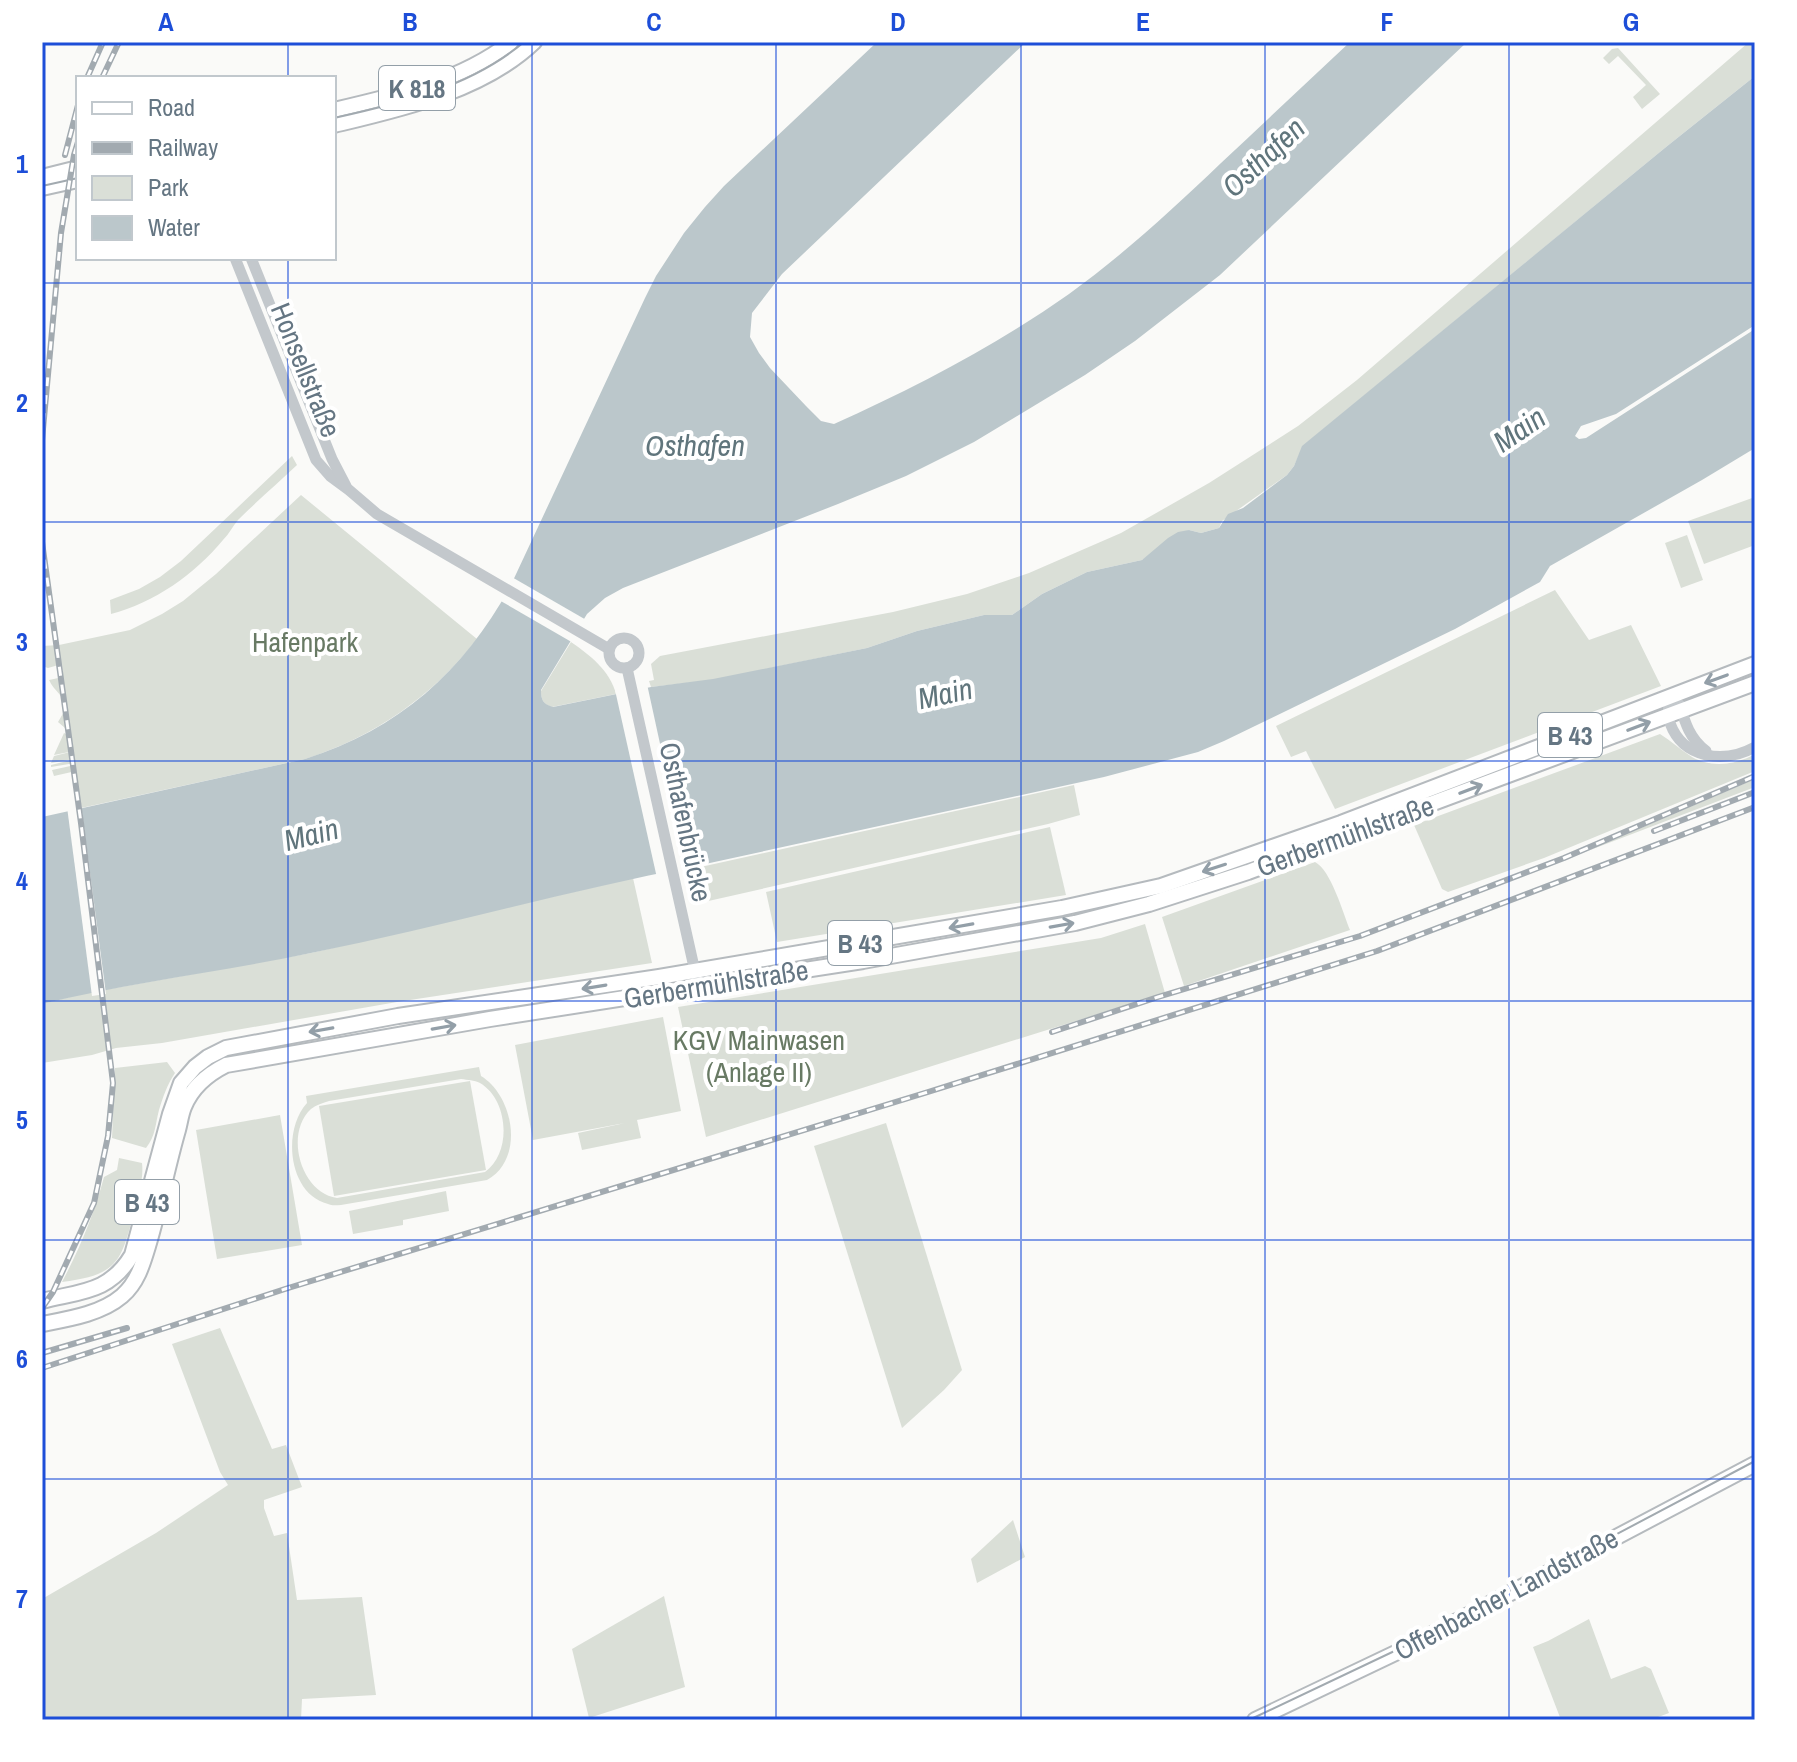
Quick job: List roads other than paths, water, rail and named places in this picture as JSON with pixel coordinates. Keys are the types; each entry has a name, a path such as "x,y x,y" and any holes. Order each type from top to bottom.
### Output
{"main road":[{"name":"K 818","path":"336,109 410,90 458,73 511,42"},
{"name":"K 818","path":"336,124 463,87 489,75 534,42"},
{"path":"489,75 489,57 511,61"},
{"path":"42,177 76,168"},
{"path":"42,188 76,180"},
{"name":"Gerbermühlstraße","path":"1317,840 1755,664"},
{"name":"Gerbermühlstraße","path":"42,1324 89,1313 120,1298 131,1287 153,1229 184,1107 211,1072 226,1065 1062,908 1161,886 1317,840 1755,683"},
{"name":"Gerbermühlstraße","path":"42,1301 98,1288 116,1276 132,1255 181,1083 195,1067 226,1048 398,1016 696,978"},
{"path":"89,1313 104,1297 104,1292 98,1288"},
{"name":"Offenbacher Landstraße","path":"1255,1720 1406,1648 1755,1464"}],"street":[{"name":"Honsellstraße","path":"236,260 316,460 330,476 377,514 609,649"},
{"name":"Honsellstraße","path":"252,260 332,459 349,490"},
{"path":"623,638 632,640 639,651 637,660 627,668 614,665 609,658 609,649 614,641 623,638"},
{"name":"Osthafenbrücke","path":"627,668 696,978"},
{"path":"1676,694 1674,712 1694,740 1713,756 1732,756 1755,747"}],"water":[{"path":"877,42 1026,42 782,274 752,313 750,337 770,368 821,421 834,424 954,365 1069,294 1166,214 1350,42 1467,42 1220,275 1135,341 1085,375 974,442 906,476 623,588 605,598 587,614 541,690 542,699 553,707 867,648 917,631 984,615 1012,615 1042,594 1087,572 1142,560 1178,532 1189,530 1201,533 1219,528 1228,514 1243,508 1287,475 1302,446 1755,76 1755,325 1616,414 1581,426 1575,436 1586,438 1755,329 1755,448 1550,566 1540,582 1455,629 1198,752 1104,777 599,886 359,943 42,1004 42,817 305,759 370,731 425,694 471,646 510,587 645,298 684,233 724,186"}],"tram line":[{"path":"336,118 410,99 458,82 503,58 524,42"},
{"path":"42,186 76,178"},
{"path":"1249,1720 1405,1646 1755,1461"}],"railway":[{"path":"88,76 103,42"},
{"path":"103,76 119,42"},
{"path":"65,155 76,113"},
{"path":"42,440 61,233 76,148"},
{"path":"42,542 113,1083 108,1136 94,1203 53,1292 42,1308"},
{"path":"1052,1032 1360,936 1564,858 1755,776"},
{"path":"1654,831 1755,792"},
{"path":"42,1368 285,1289 1377,951 1755,807"},
{"path":"42,1353 127,1328"}],"water label":[{"name":"Osthafen","path":"1263,157"},
{"name":"Main","path":"1519,429"},
{"name":"Osthafen","path":"695,445"},
{"name":"Main","path":"945,693"},
{"name":"Main","path":"311,834"}],"park label":[{"name":"Hafenpark","path":"305,642"},
{"name":"KGV Mainwasen (Anlage II)","path":"759,1056"}]}
